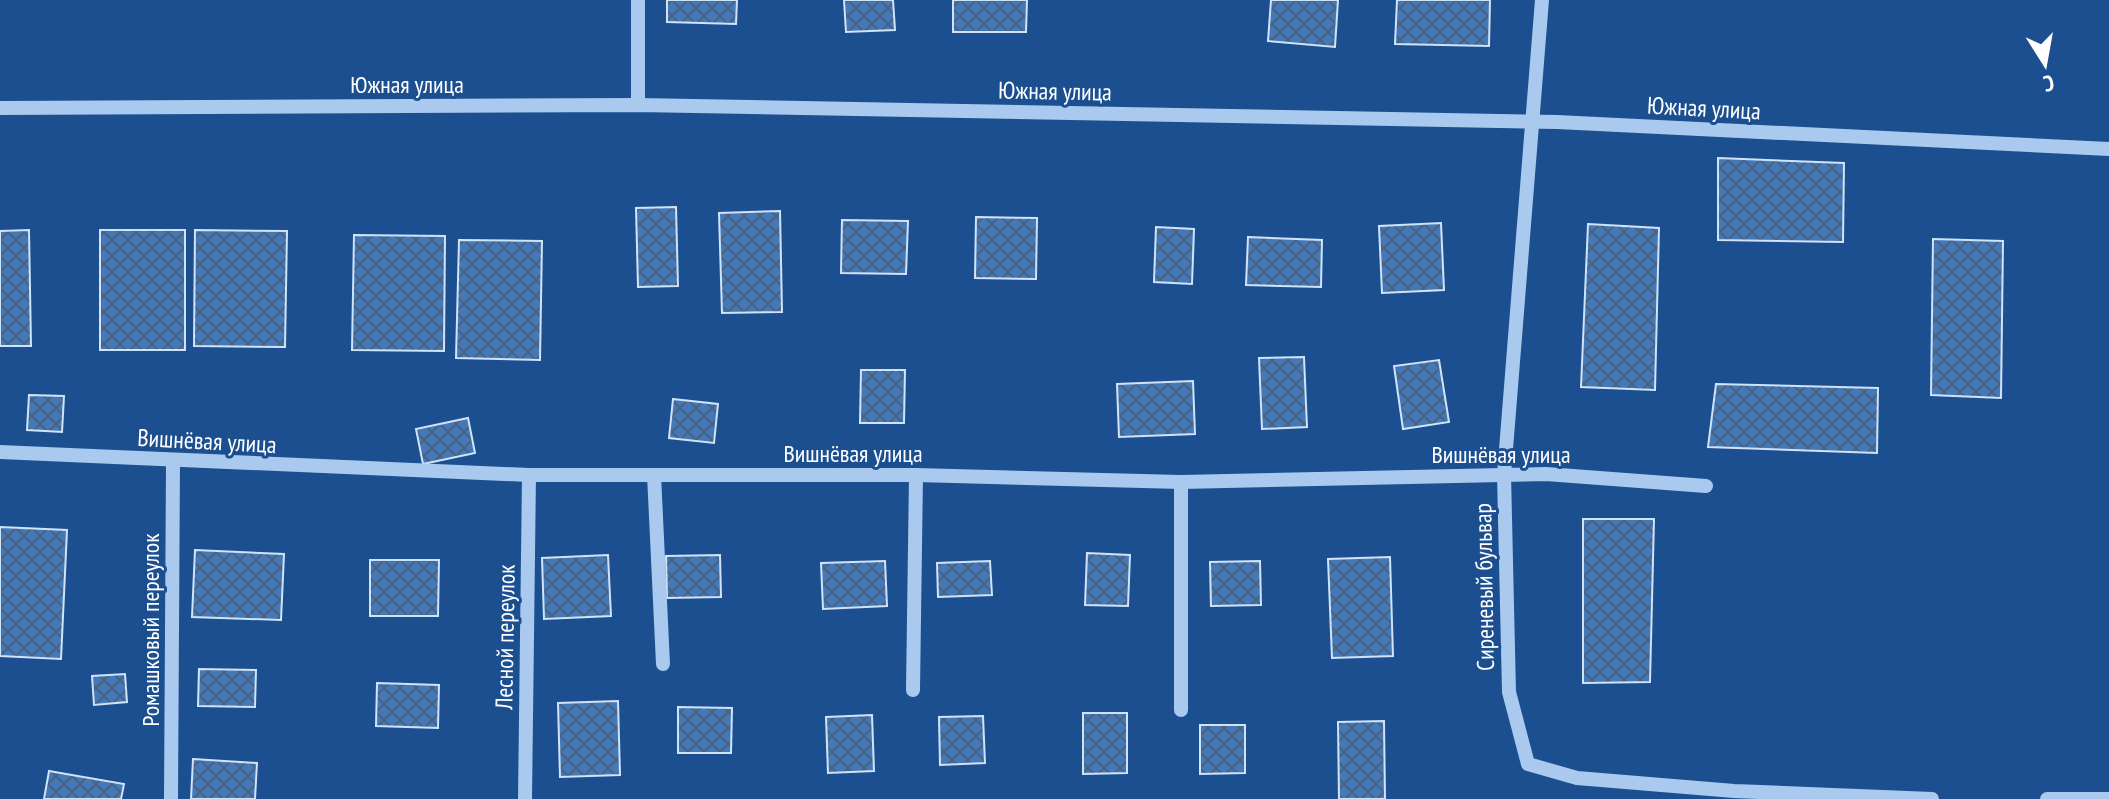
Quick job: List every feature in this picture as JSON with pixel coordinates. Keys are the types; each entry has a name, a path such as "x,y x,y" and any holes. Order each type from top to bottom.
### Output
{"street":[{"path":"638,0 638,105"},
{"name":"Сиреневый бульвар","path":"1542,0 1504,474 1509,692 1528,764 1577,778 1734,791 1932,799"},
{"name":"Южная улица","path":"0,108 638,105 1532,122 2109,149"},
{"name":"Вишнёвая улица","path":"0,452 173,462 529,475 916,475 1181,482 1504,474 1706,486"},
{"name":"Ромашковый переулок","path":"171,799 173,462"},
{"name":"Лесной переулок","path":"525,799 529,475"},
{"path":"654,475 663,664"},
{"path":"913,690 916,475"},
{"path":"1181,482 1181,710"},
{"path":"2047,799 2109,799"}],"building":[{"path":"667,0 737,0 736,24 667,22"},
{"path":"844,0 893,0 895,30 846,32"},
{"path":"953,0 1027,0 1026,32 953,32"},
{"path":"1271,0 1338,0 1335,47 1268,41"},
{"path":"1397,0 1490,0 1489,46 1395,44"},
{"path":"1718,158 1844,163 1843,242 1718,240"},
{"path":"676,207 678,286 638,287 636,208"},
{"path":"780,211 782,312 722,313 719,213"},
{"path":"976,217 1037,218 1036,279 975,278"},
{"path":"842,220 908,221 906,274 841,273"},
{"path":"1441,223 1444,290 1382,293 1379,226"},
{"path":"1588,224 1659,228 1655,390 1581,387"},
{"path":"1156,227 1194,229 1192,284 1154,282"},
{"path":"29,230 31,346 0,346 0,231"},
{"path":"100,230 185,230 185,350 100,350"},
{"path":"195,230 287,231 285,347 194,346"},
{"path":"354,235 445,236 444,351 352,350"},
{"path":"1248,237 1322,240 1321,287 1246,285"},
{"path":"1933,239 2003,241 2001,398 1931,395"},
{"path":"459,240 542,241 540,360 456,358"},
{"path":"1304,357 1307,427 1262,429 1259,358"},
{"path":"1439,360 1449,422 1403,429 1394,366"},
{"path":"861,370 905,370 904,423 860,423"},
{"path":"1193,381 1195,434 1119,437 1117,384"},
{"path":"1716,384 1878,388 1877,453 1708,447"},
{"path":"29,395 64,396 62,432 27,430"},
{"path":"673,399 718,404 714,443 669,438"},
{"path":"468,418 475,453 423,464 416,429"},
{"path":"1583,519 1654,519 1650,682 1583,683"},
{"path":"0,527 67,530 61,659 0,656"},
{"path":"195,550 284,554 281,620 192,617"},
{"path":"1087,553 1130,555 1128,606 1085,605"},
{"path":"608,555 611,616 544,619 542,558"},
{"path":"720,555 721,597 667,598 666,556"},
{"path":"1390,557 1393,656 1332,658 1328,559"},
{"path":"370,560 439,560 438,616 370,616"},
{"path":"885,561 887,606 823,609 821,563"},
{"path":"990,561 992,595 938,597 937,563"},
{"path":"1260,561 1261,605 1211,606 1210,562"},
{"path":"199,669 256,670 255,707 198,706"},
{"path":"125,674 127,702 94,705 92,676"},
{"path":"377,683 439,685 438,728 376,726"},
{"path":"618,701 620,775 560,777 558,703"},
{"path":"678,707 732,708 731,753 678,753"},
{"path":"1083,713 1127,713 1127,773 1083,774"},
{"path":"872,715 874,771 828,773 826,717"},
{"path":"983,716 985,763 940,765 939,717"},
{"path":"1384,721 1385,799 1339,799 1338,722"},
{"path":"1200,725 1245,725 1245,773 1200,774"},
{"path":"193,759 257,763 255,799 191,799"},
{"path":"49,771 124,784 121,799 44,799"}]}
